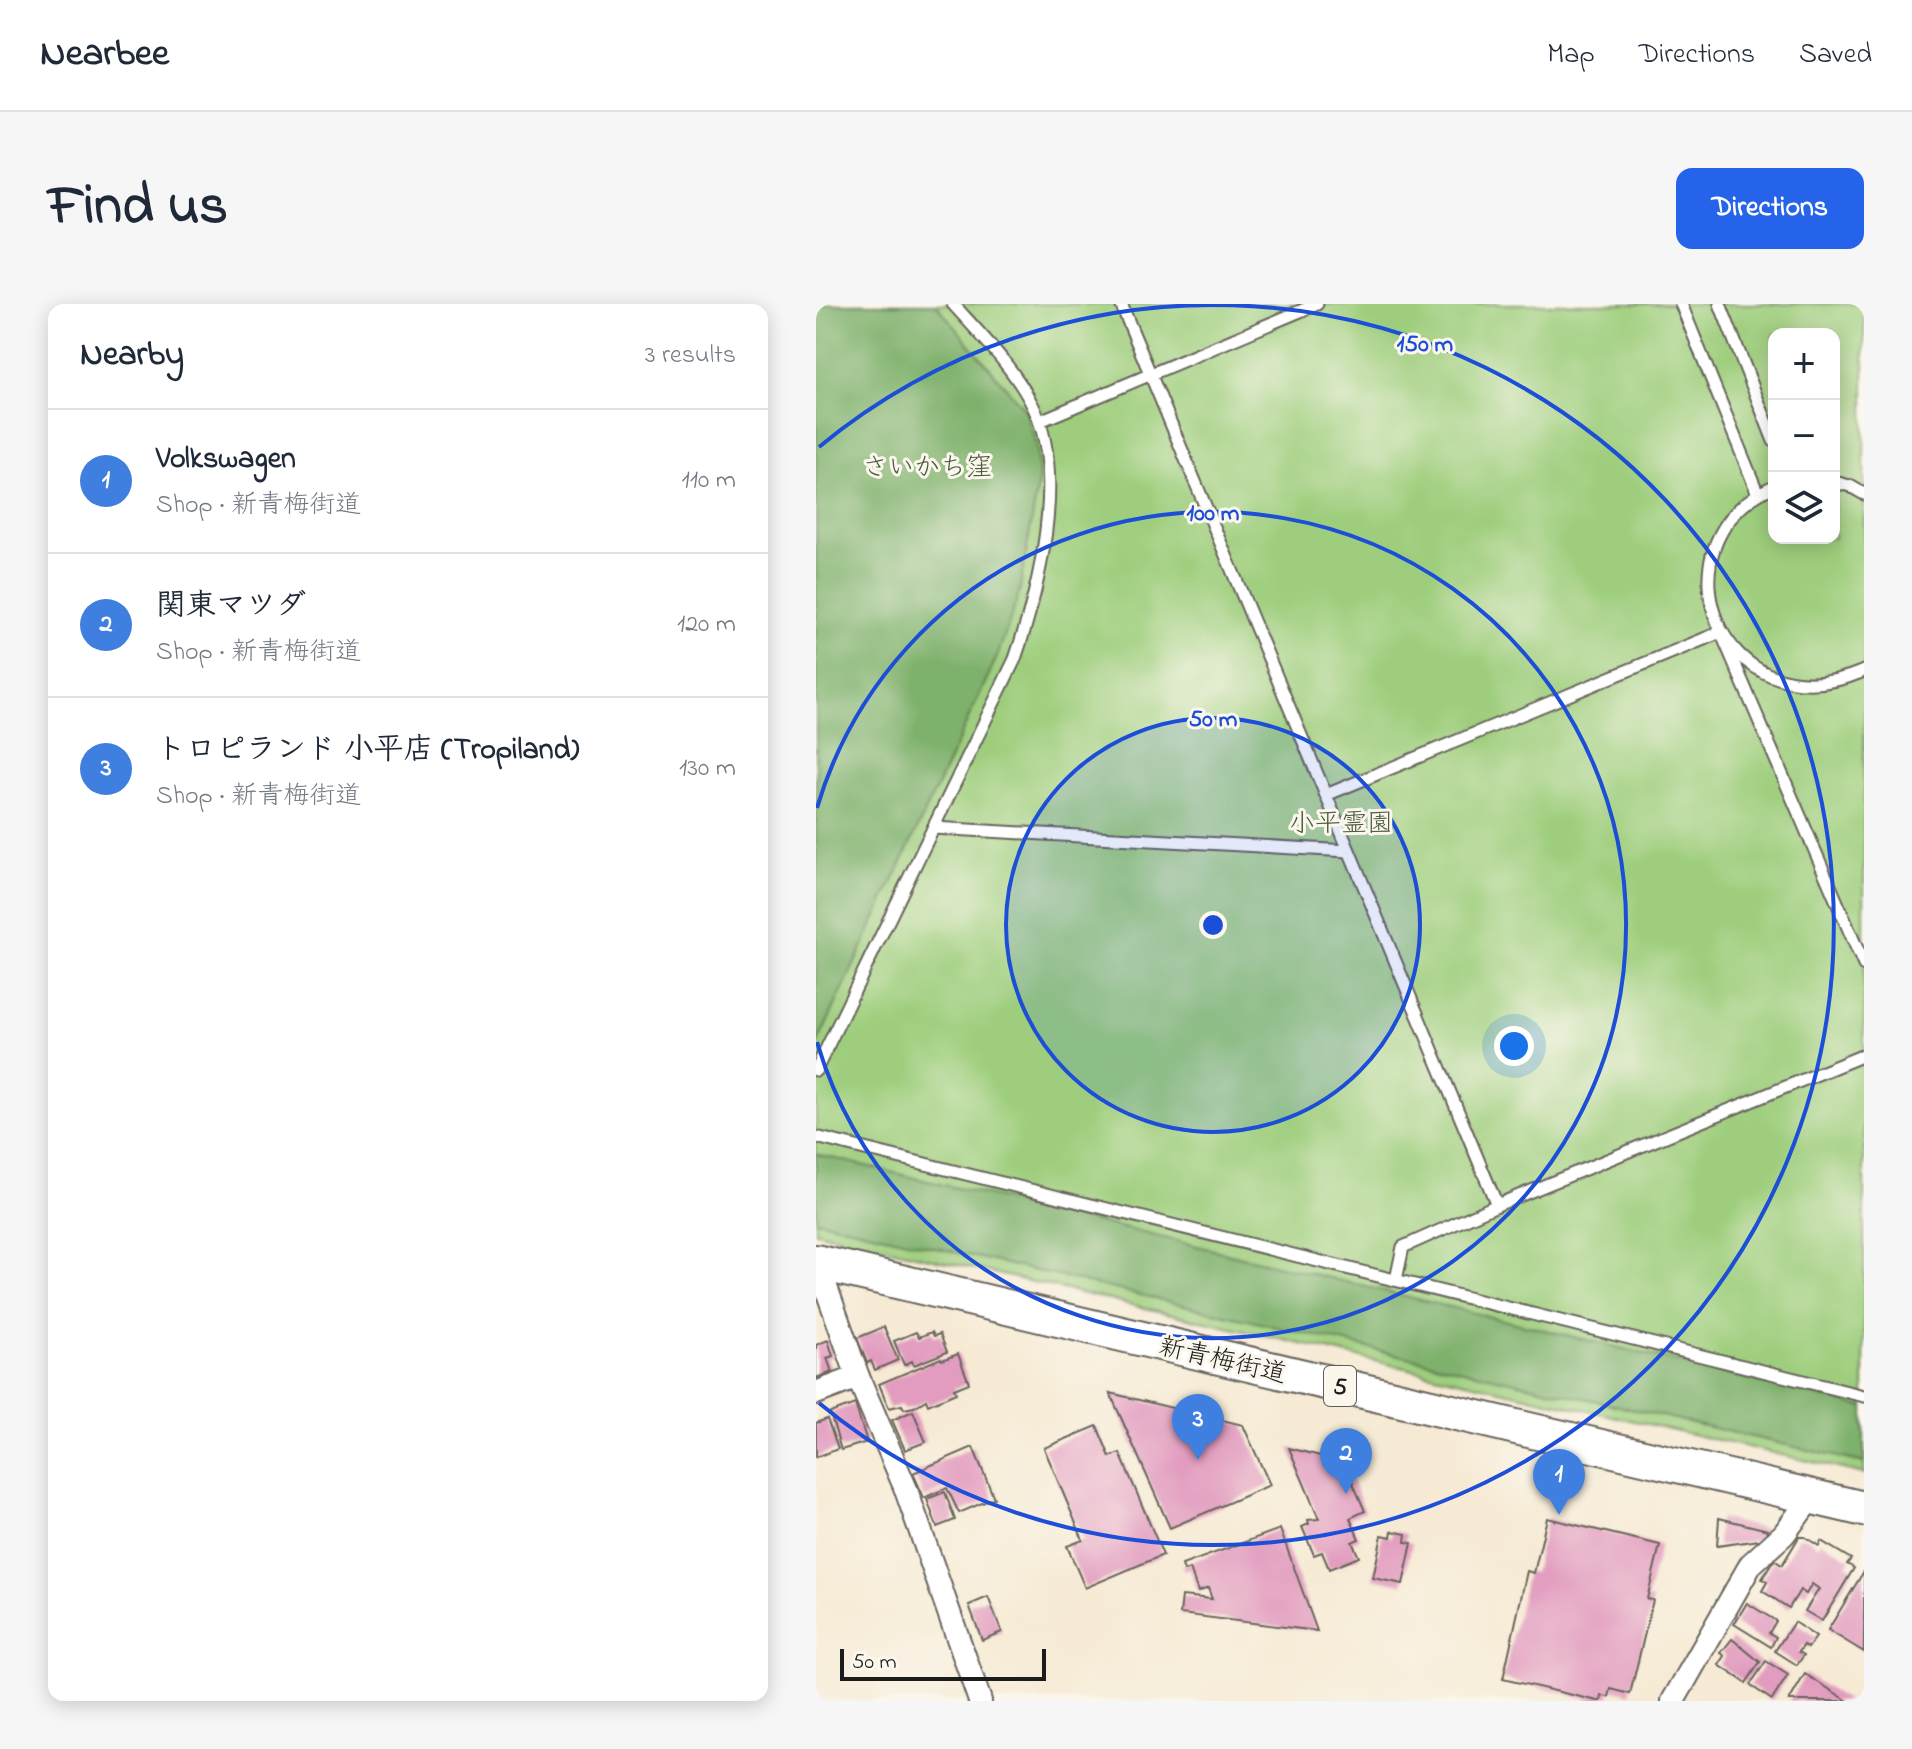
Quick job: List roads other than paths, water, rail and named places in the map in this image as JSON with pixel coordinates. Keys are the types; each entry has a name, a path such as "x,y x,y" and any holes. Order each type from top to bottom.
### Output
{"main road":[{"name":"新青梅街道","path":"817,1262 1864,1509"}],"street":[{"path":"817,1262 858,1377 905,1487 980,1701"},
{"path":"816,1393 858,1377"},
{"path":"1673,1701 1751,1564 1784,1534 1812,1496"}],"lane":[{"path":"816,1070 1015,659 1023,635 1048,505 1050,477 1047,444 1040,421 1025,391 1009,369 953,304"},
{"path":"1121,304 1497,1205"},
{"path":"1040,421 1317,304"},
{"path":"1681,304 1758,494"},
{"path":"1720,304 1768,426"},
{"path":"1840,484 1864,494"},
{"path":"1768,489 1738,510 1722,532 1712,556 1708,581 1712,608 1864,965"},
{"path":"1326,795 1721,632"},
{"path":"1721,632 1738,654 1759,671 1784,681 1812,685 1839,682 1864,671"},
{"path":"933,828 1349,851"},
{"path":"1396,1280 1403,1247 1497,1205 1864,1055"},
{"path":"816,1137 1864,1396"}],"place":[{"name":"トロピランド 小平店 (Tropiland)","path":"1198,1460"},
{"name":"関東マツダ","path":"1346,1494"},
{"name":"Volkswagen","path":"1559,1515"}],"park label":[{"name":"さいかち窪","path":"927,466"},
{"name":"小平霊園","path":"1341,822"}]}
